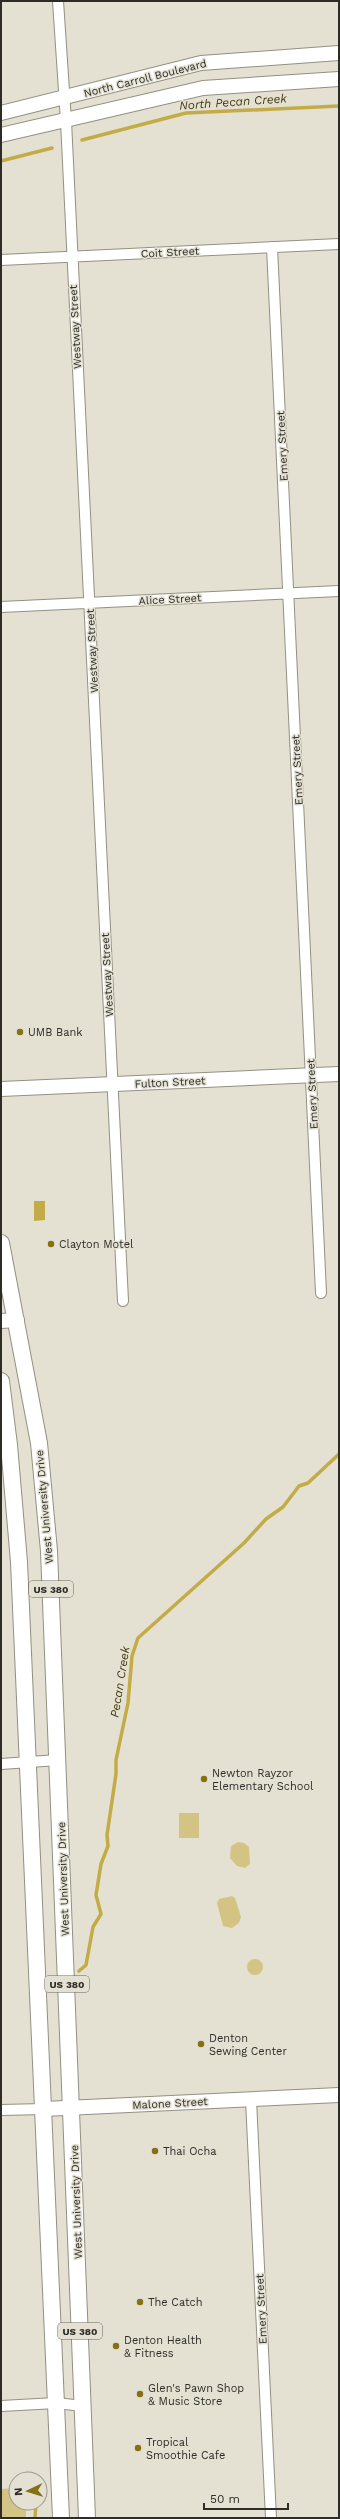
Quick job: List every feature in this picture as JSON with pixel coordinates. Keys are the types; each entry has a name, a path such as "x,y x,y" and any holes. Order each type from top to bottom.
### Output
{"main road":[{"name":"North Carroll Boulevard","path":"1,113 201,63 339,53"},
{"name":"North Carroll Boulevard","path":"1,135 203,88 339,78"},
{"name":"Fulton Street","path":"1,1089 339,1074"},
{"name":"West University Drive","path":"1,1244 17,1320 43,1473 52,1616 87,2518"},
{"path":"1,1321 17,1320"},
{"name":"US 380","path":"1,1381 9,1445 19,1562 61,2518"},
{"name":"Malone Street","path":"44,2109 339,2095"}],"street":[{"name":"Westway Street","path":"58,1 66,121 71,257 90,603 112,1084 124,1301"},
{"name":"Coit Street","path":"1,260 339,244"},
{"name":"Emery Street","path":"272,247 321,1293"},
{"name":"Alice Street","path":"1,607 339,591"},
{"path":"1,1764 58,1760"},
{"name":"Emery Street","path":"251,2100 271,2518"},
{"name":"Malone Street","path":"1,2110 44,2109"},
{"path":"1,2406 56,2403 83,2406"}],"shaded area":[{"path":"34,1201 45,1201 45,1220 34,1221"},
{"path":"179,1813 199,1813 199,1838 179,1838"},
{"path":"238,1842 244,1843 249,1847 250,1864 245,1868 237,1866 230,1858 231,1846"},
{"path":"232,1896 235,1898 241,1917 239,1923 232,1928 223,1926 217,1903 219,1899"},
{"path":"255,1959 261,1961 263,1967 261,1973 255,1975 249,1973 247,1967 249,1961"},
{"path":"1,2489 8,2489 8,2511 26,2511 26,2518 1,2518"}],"waterway":[{"name":"North Pecan Creek","path":"82,140 186,113 339,106"},
{"name":"North Pecan Creek","path":"1,161 52,148"},
{"name":"Pecan Creek","path":"79,1971 86,1965 93,1927 101,1914 96,1895 101,1864 108,1846 107,1835 116,1774 116,1760 128,1703 132,1656 138,1638 244,1543 266,1519 283,1507 299,1486 308,1483 339,1454"},
{"name":"Pecan Creek","path":"35,2511 35,2518"}],"place":[{"name":"UMB Bank","path":"20,1032"},
{"name":"Clayton Motel","path":"51,1244"},
{"name":"Newton Rayzor Elementary School","path":"204,1779"},
{"name":"Denton Sewing Center","path":"201,2044"},
{"name":"Thai Ocha","path":"155,2151"},
{"name":"The Catch","path":"140,2302"},
{"name":"Denton Health & Fitness","path":"116,2346"},
{"name":"Glen's Pawn Shop & Music Store","path":"140,2394"},
{"name":"Tropical Smoothie Cafe","path":"138,2448"}]}
